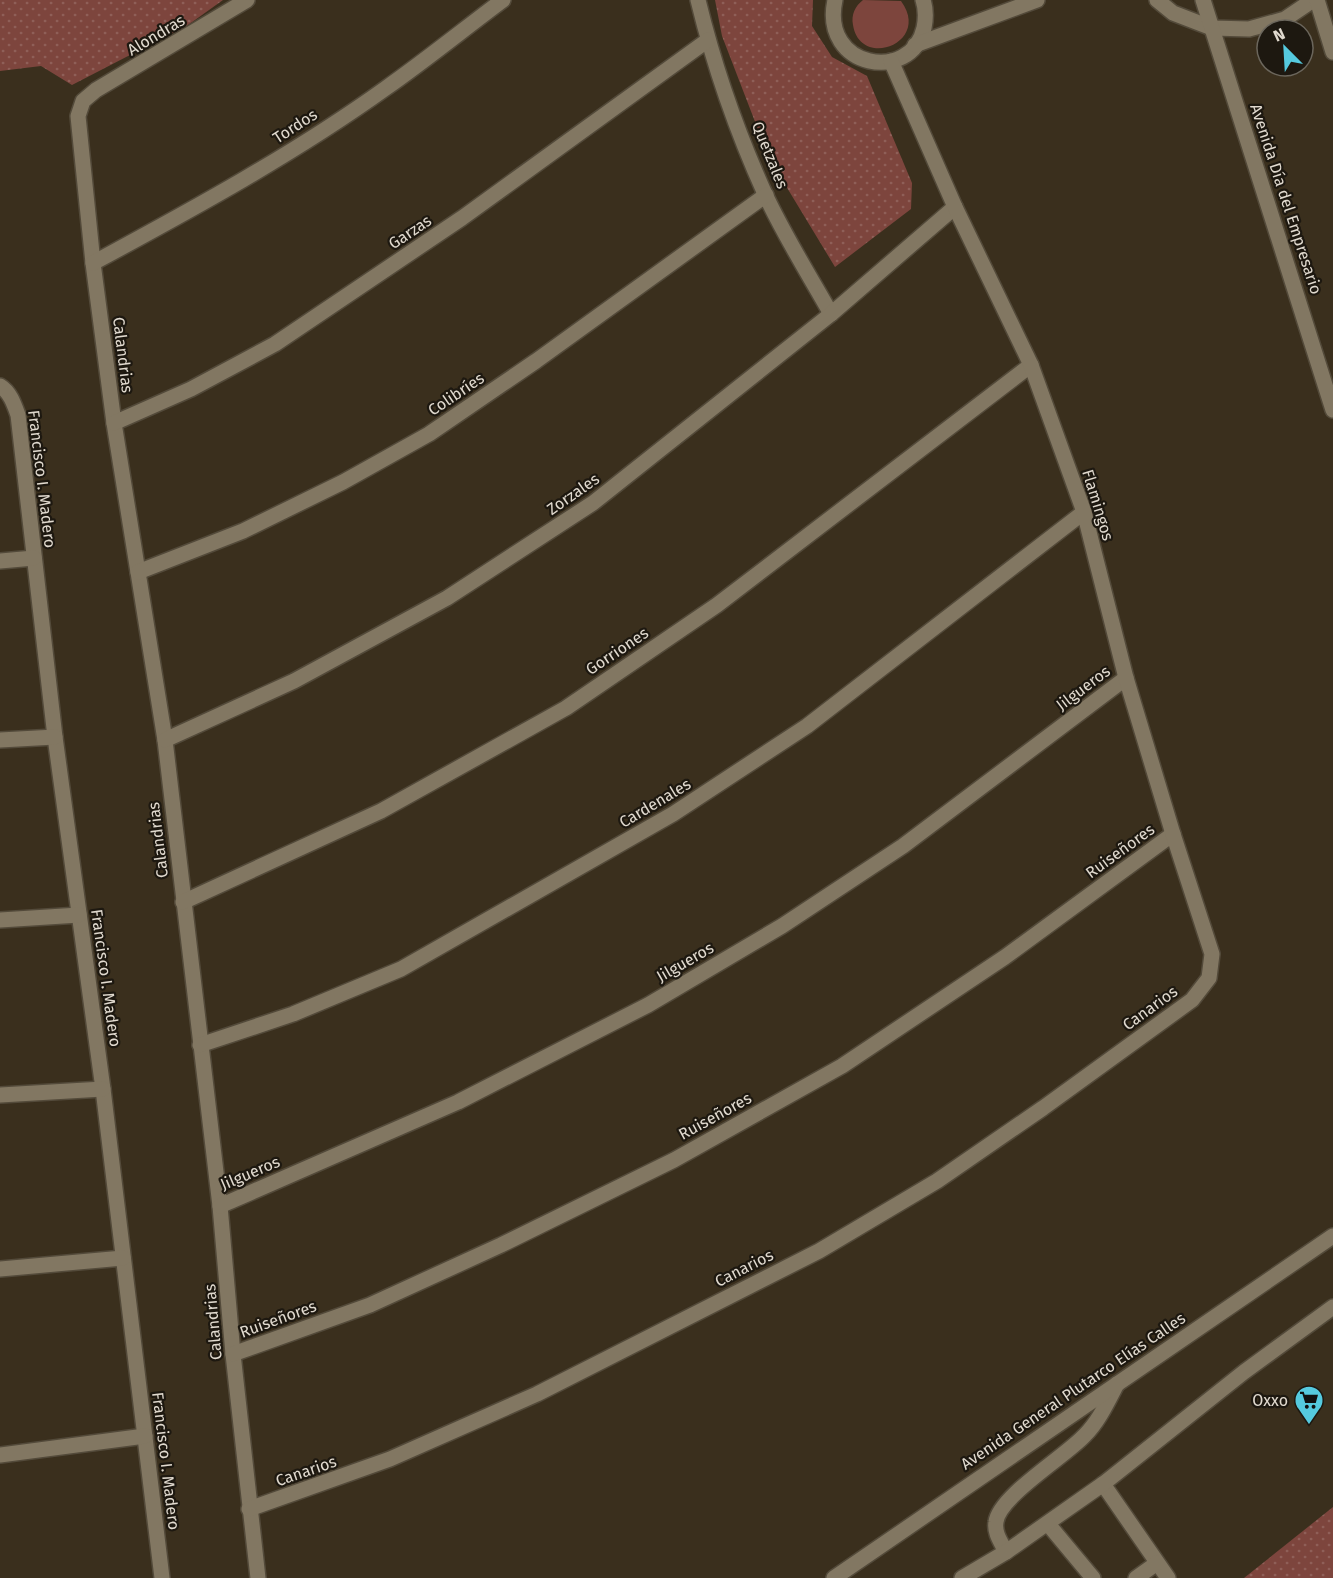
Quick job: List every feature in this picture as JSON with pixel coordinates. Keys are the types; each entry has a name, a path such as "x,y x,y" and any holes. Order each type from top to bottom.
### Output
{"street":[{"name":"Alondras","path":"83,101 96,90 247,0"},
{"name":"Tordos","path":"93,262 207,202 294,148 386,88 503,0"},
{"name":"Quetzales","path":"698,0 708,40 732,112 766,195 831,314"},
{"path":"835,0 832,13 833,28 839,41 849,52 862,60 876,63 891,61 904,55 915,45 926,19 922,0"},
{"path":"915,45 1037,0"},
{"path":"1157,0 1173,14 1212,28 1249,29 1285,19 1315,0 1333,52"},
{"name":"Avenida Día del Empresario","path":"1203,0 1333,410"},
{"name":"Garzas","path":"114,423 191,389 275,344 462,218 708,40"},
{"name":"Flamingos","path":"891,61 955,207 1030,365 1083,512 1126,678 1212,954 1209,978"},
{"name":"Calandrias","path":"83,101 78,116 93,262 114,423 165,740 220,1206 249,1509 258,1578"},
{"name":"Colibríes","path":"138,572 243,531 344,482 429,434 536,361 766,195"},
{"name":"Zorzales","path":"165,740 294,681 447,598 593,503 831,314 955,207"},
{"name":"Gorriones","path":"183,902 381,811 566,708 717,605 1030,365"},
{"name":"Francisco I. Madero","path":"2,386 14,402 18,415 55,736 103,1089 162,1578"},
{"name":"Cardenales","path":"200,1045 293,1014 401,969 673,814 807,726 1083,512"},
{"path":"0,561 34,558"},
{"name":"Jilgueros","path":"220,1206 458,1102 648,1005 782,926 903,846 1126,678"},
{"path":"0,740 55,736"},
{"name":"Ruiseñores","path":"234,1354 370,1305 501,1245 674,1160 842,1066 1005,957 1173,834"},
{"path":"0,920 79,915"},
{"name":"Canarios","path":"249,1509 311,1489 390,1459 537,1394 819,1251 937,1181 1043,1108 1192,1000 1209,978"},
{"path":"0,1095 103,1089"},
{"name":"Avenida General Plutarco Elías Calles","path":"834,1578 1333,1236"},
{"path":"0,1269 123,1258"},
{"path":"962,1578 1048,1524 1103,1484 1244,1372 1333,1307"},
{"path":"1006,1552 998,1537 995,1523 998,1513 1012,1495 1087,1434 1119,1381"},
{"path":"0,1455 145,1436"},
{"path":"1103,1484 1168,1578"},
{"path":"1048,1524 1093,1578"},
{"path":"1136,1578 1157,1563"}],"shaded area":[{"path":"0,0 223,0 188,25 72,85 41,66 0,71"},
{"path":"715,0 813,0 812,26 832,57 867,76 912,183 911,209 835,267 769,158 722,36"},
{"path":"863,0 901,1 908,16 908,29 901,39 891,46 879,48 868,46 858,39 853,25 853,14"},
{"path":"1333,1507 1333,1578 1244,1578"}],"place":[{"name":"Oxxo","path":"1309,1426"}]}
